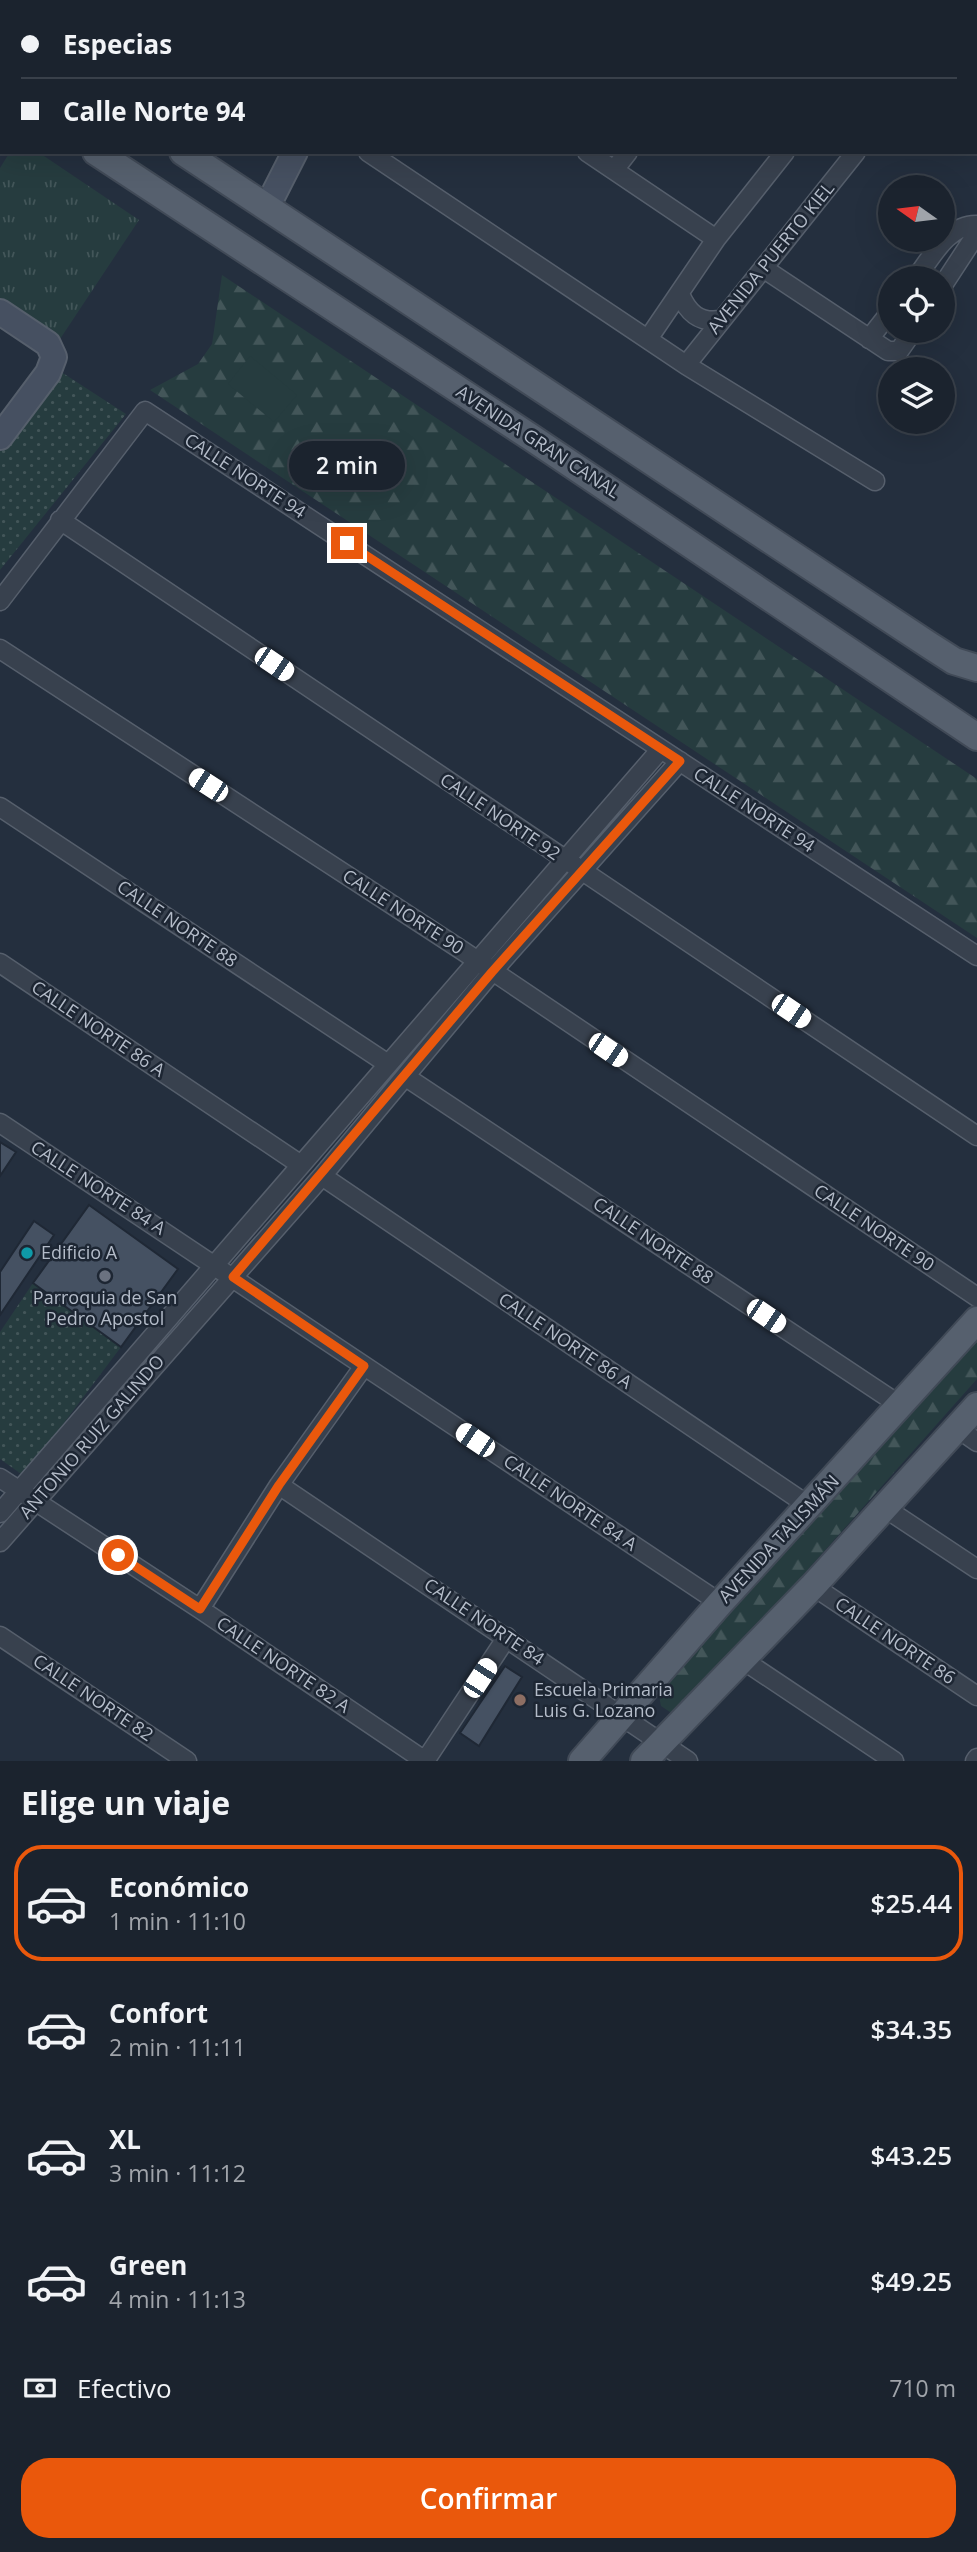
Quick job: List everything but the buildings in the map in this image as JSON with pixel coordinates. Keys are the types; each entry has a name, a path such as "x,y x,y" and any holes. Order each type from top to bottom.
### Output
{"main road":[{"name":"AVENIDA GRAN CANAL","path":"99,154 533,438 977,737"},
{"path":"195,155 267,207 929,645 954,661 977,668"},
{"name":"AVENIDA TALISMÁN","path":"583,1761 624,1717 720,1602 977,1320"},
{"path":"652,1752 740,1658 813,1586 885,1507 967,1435 977,1406"}],"street":[{"path":"267,207 294,154"},
{"path":"371,154 686,365 875,481"},
{"path":"590,154 716,239"},
{"path":"614,170 626,154"},
{"path":"648,339 716,239 783,154"},
{"name":"AVENIDA PUERTO KIEL","path":"686,365 854,154"},
{"path":"925,266 948,237 960,228 977,225"},
{"path":"955,267 977,233"},
{"path":"763,268 895,353 903,343"},
{"path":"680,294 691,314 710,321 720,320"},
{"path":"0,312 48,344 54,357 48,373 0,437"},
{"path":"869,338 878,327"},
{"name":"CALLE NORTE 94","path":"60,520 145,411 977,956"},
{"path":"0,601 60,520"},
{"name":"CALLE NORTE 92","path":"60,520 977,1136"},
{"name":"CALLE NORTE 90","path":"0,649 476,961 977,1297"},
{"name":"ANTONIO RUIZ GALINDO","path":"0,1513 661,749"},
{"name":"ANTONIO RUIZ GALINDO","path":"0,1542 322,1176 492,972 680,761"},
{"name":"CALLE NORTE 88","path":"0,807 388,1064"},
{"name":"CALLE NORTE 86 A","path":"0,963 301,1165"},
{"name":"CALLE NORTE 88","path":"406,1077 901,1406"},
{"name":"CALLE NORTE 84 A","path":"0,1123 720,1602"},
{"name":"CALLE NORTE 86 A","path":"322,1176 809,1506"},
{"path":"200,1609 279,1485 364,1366"},
{"name":"CALLE NORTE 82 A","path":"0,1478 425,1761"},
{"name":"CALLE NORTE 84","path":"279,1485 624,1717 652,1752 688,1761"},
{"path":"885,1507 977,1569"},
{"name":"CALLE NORTE 86","path":"813,1586 977,1696"},
{"name":"CALLE NORTE 82","path":"0,1636 187,1761"},
{"path":"425,1761 507,1637"},
{"path":"740,1658 894,1761"}],"green space":[{"path":"9,154 41,154 139,220 60,339 0,299 0,168"},
{"path":"222,275 977,779 977,938 150,390 198,364 212,344"},
{"path":"250,356 297,395 274,422 228,384"},
{"path":"52,366 126,414 0,570 0,429"},
{"path":"33,1283 121,1347 24,1476 0,1459 0,1332"},
{"path":"977,1341 977,1379 700,1691 680,1710 670,1712 661,1706 659,1696 662,1684"}],"place":[{"name":"Edificio A","path":"27,1253"},
{"name":"Parroquia de San Pedro Apostol","path":"105,1276"},
{"name":"Escuela Primaria Luis G. Lozano","path":"520,1700"}],"route":[{"path":"118,1555 200,1609 279,1485 364,1366 233,1277 322,1176 492,972 680,761 347,543"}]}
